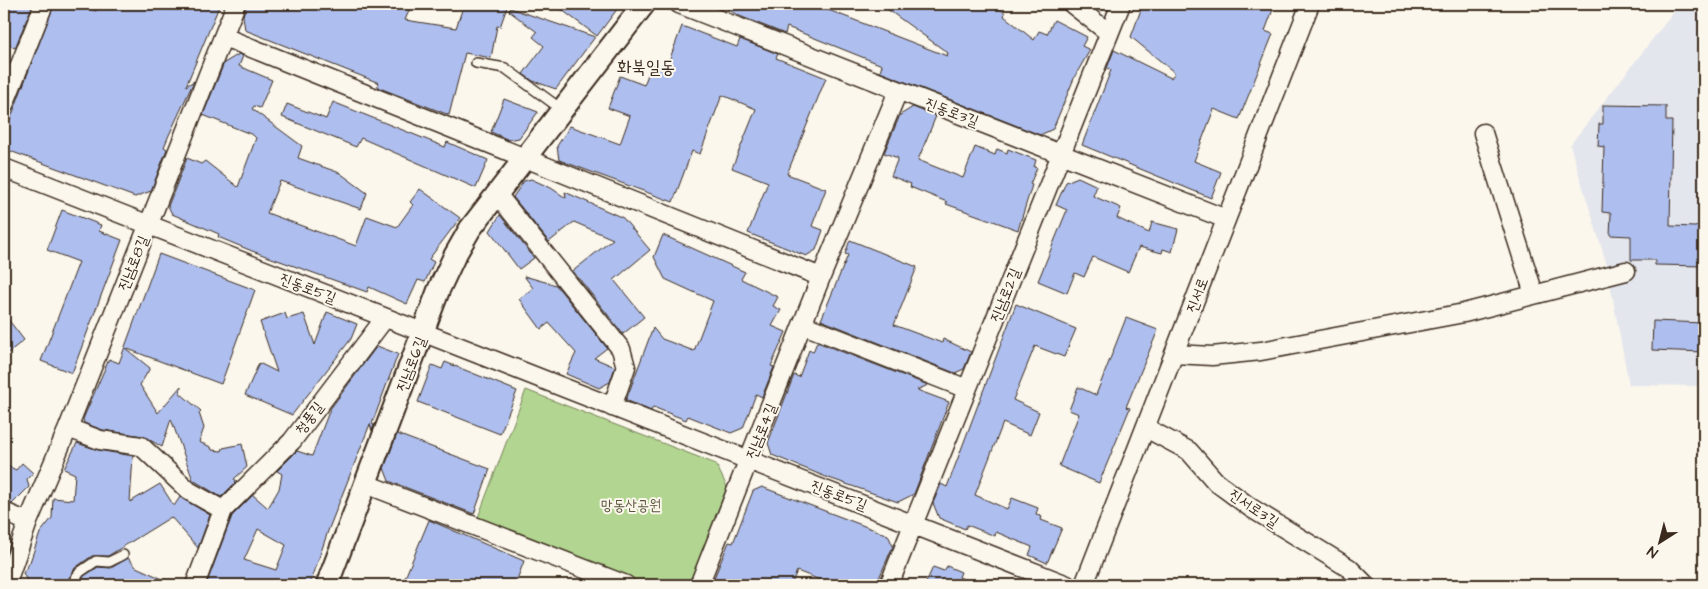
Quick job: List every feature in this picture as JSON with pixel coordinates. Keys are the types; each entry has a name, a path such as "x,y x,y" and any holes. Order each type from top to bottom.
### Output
{"street":[{"path":"4,105 44,4"},
{"name":"진남로8길","path":"6,585 28,522 68,428 236,4"},
{"name":"진남로6길","path":"327,585 423,332 454,257 470,229 644,4"},
{"name":"진동로3길","path":"679,4 1226,219"},
{"path":"1072,4 1109,33"},
{"name":"진남로2길","path":"889,585 1121,4"},
{"name":"진서로","path":"1084,585 1310,4"},
{"path":"224,36 524,159 821,277"},
{"name":"진남로4길","path":"699,585 804,325 821,277 898,91"},
{"path":"1484,133 1534,294"},
{"name":"진동로5길","path":"4,168 1067,585"},
{"path":"497,194 621,349 626,368 612,407"},
{"path":"1175,354 1212,356 1261,351 1464,312 1626,271"},
{"name":"청풍길","path":"194,585 223,510 292,441 385,318"},
{"path":"804,325 967,389"},
{"path":"68,428 100,440 140,446 189,491 223,510"},
{"name":"진서로3길","path":"1146,428 1189,451 1216,482 1251,508 1349,568 1366,585"},
{"path":"366,484 626,585"},
{"path":"4,512 28,522"}],"lane":[{"path":"476,63 505,68 561,110"},
{"path":"71,585 80,572 96,561 109,562 123,555"}],"shaded area":[{"path":"1680,4 1704,4 1704,386 1629,385 1606,262 1570,145"}],"green space":[{"name":"망동산공원","path":"526,390 716,464 727,487 689,585 644,585 477,520"}],"building":[{"path":"4,4 33,4 15,48 4,43"},
{"path":"54,4 79,4 96,11 98,4 220,4 186,86 194,81 164,147 167,149 151,191 135,197 10,151 4,136"},
{"path":"246,4 412,4 405,20 456,28 464,4 499,4 507,7 500,27 497,26 491,58 465,53 449,115 377,87 379,83 245,30 243,16"},
{"path":"554,4 621,4 597,36"},
{"path":"720,4 813,4 947,56 948,53 880,4 964,4 973,10 978,4 994,4 1005,13 1004,16 1034,40 1039,31 1047,34 1054,20 1087,37 1082,46 1090,50 1075,76 1053,129 1040,135 880,72 882,65 787,27 785,34 737,15"},
{"path":"1143,4 1275,4 1265,31 1273,34 1239,119 1214,109 1194,161 1221,172 1211,198 1082,145 1111,70 1107,68 1114,50 1171,78 1175,73 1131,37"},
{"path":"510,8 595,37 556,89 533,81 523,74 544,46 533,37 537,32 509,11"},
{"path":"682,26 737,47 740,39 778,54 776,58 826,78 787,174 826,189 812,226 823,230 816,250 806,256 748,233 768,182 732,168 756,109 722,95 700,154 692,151 673,202 559,160 557,146 570,126 620,144 630,116 608,108 620,76 644,85 652,64 666,69"},
{"path":"239,54 243,56 239,66 272,80 260,108 254,106 252,109 302,146 298,158 340,173 367,193 361,209 280,181 267,213 356,246 367,216 397,227 413,205 410,202 420,189 460,218 429,259 434,262 425,282 418,280 407,304 369,287 367,292 252,251 218,237 219,234 172,214 168,206 187,158 201,164 205,161 238,187 256,138 253,135 203,115 224,63"},
{"path":"504,99 538,112 519,138 509,140 491,132"},
{"path":"333,102 445,147 447,142 488,160 476,188 361,138 356,147 282,117 287,104 326,119"},
{"path":"1603,105 1666,106 1666,121 1672,121 1670,226 1695,227 1704,224 1704,266 1655,265 1655,260 1631,260 1631,236 1610,235 1611,213 1602,212 1604,147 1598,146 1599,124 1603,124"},
{"path":"913,107 936,116 918,160 963,178 975,147 995,155 997,149 1007,153 1008,149 1036,160 1034,167 1037,168 1030,184 1032,185 1018,230 946,204 947,202 910,187 911,184 891,176 898,158 884,153 900,115"},
{"path":"1078,177 1097,186 1093,196 1121,208 1117,218 1149,233 1152,222 1178,229 1172,252 1163,249 1162,253 1139,247 1128,272 1093,257 1084,277 1075,273 1067,293 1038,281 1067,210 1056,205 1066,182"},
{"path":"531,179 551,188 566,198 565,192 623,218 650,250 614,280 644,317 623,334 573,271 613,239 574,222 549,242 513,197 524,181"},
{"path":"62,210 101,225 99,231 122,240 72,373 41,361 79,262 47,250"},
{"path":"500,215 534,258 519,269 490,231"},
{"path":"663,235 745,272 741,279 778,297 773,306 781,310 772,326 786,332 771,366 774,367 762,397 756,394 743,428 731,433 688,416 686,420 653,407 651,411 626,400 653,328 662,339 694,351 713,301 665,279 654,257"},
{"path":"850,240 917,267 894,325 942,343 943,339 971,352 964,369 955,373 821,320 848,255 845,254"},
{"path":"159,254 255,290 221,384 125,348 150,368 140,385 158,413 181,386 180,393 201,411 199,413 204,428 199,442 211,447 212,450 222,451 223,448 242,444 247,467 234,479 237,481 221,497 193,480 171,419 162,447 143,436 103,430 84,423 83,419 109,359 119,363"},
{"path":"524,276 556,285 607,348 594,358 615,367 610,382 599,388 566,374 576,353 549,323 541,329 519,299 533,288"},
{"path":"1016,304 1076,329 1064,357 1035,346 1013,400 1039,412 1030,435 1003,423 975,495 1007,509 1012,498 1038,508 1036,514 1042,517 1041,520 1062,528 1047,563 1029,555 1032,547 996,532 995,536 967,525 965,529 939,518 933,503 941,484 947,487"},
{"path":"327,312 357,324 351,339 292,415 245,395 259,363 277,372 260,322 285,313 287,319 304,314 315,345"},
{"path":"4,314 24,340 4,356"},
{"path":"1126,318 1158,330 1126,407 1130,408 1099,483 1059,466 1079,414 1069,410 1078,387 1096,395"},
{"path":"1653,321 1704,323 1704,352 1652,350"},
{"path":"817,342 928,385 917,390 949,402 914,494 898,502 826,477 772,455 768,443 794,375 799,377 809,350 813,352"},
{"path":"377,346 398,354 372,424 374,425 372,431 370,424 328,531 311,582 312,585 206,585 232,516 253,495 268,508 279,489 282,474 277,471 297,451 312,456 330,409","holes":["258,529 286,545 276,570 244,560"]},
{"path":"445,362 517,391 500,434 418,402 432,365 442,369"},
{"path":"397,434 490,469 474,514 389,481 384,468"},
{"path":"77,443 98,450 133,456 130,502 160,484 174,506 180,497 210,515 198,548 171,517 108,556 92,556 75,568 65,585 29,585 23,573 30,562 40,533 52,518 53,498 73,500 75,474 64,469"},
{"path":"22,463 33,473 27,479 29,487 12,504 4,502 4,464 16,470"},
{"path":"762,487 888,535 893,546 876,585 833,585 797,571 791,585 711,585 729,542 733,543 753,491"},
{"path":"429,520 524,561 515,585 402,585"},
{"path":"128,558 136,567 176,585 78,585 84,576 98,567 111,568"},
{"path":"947,566 961,572 959,577 977,585 925,585 933,567 944,571"}],"district":[{"name":"화북일동","path":"646,67"}]}
